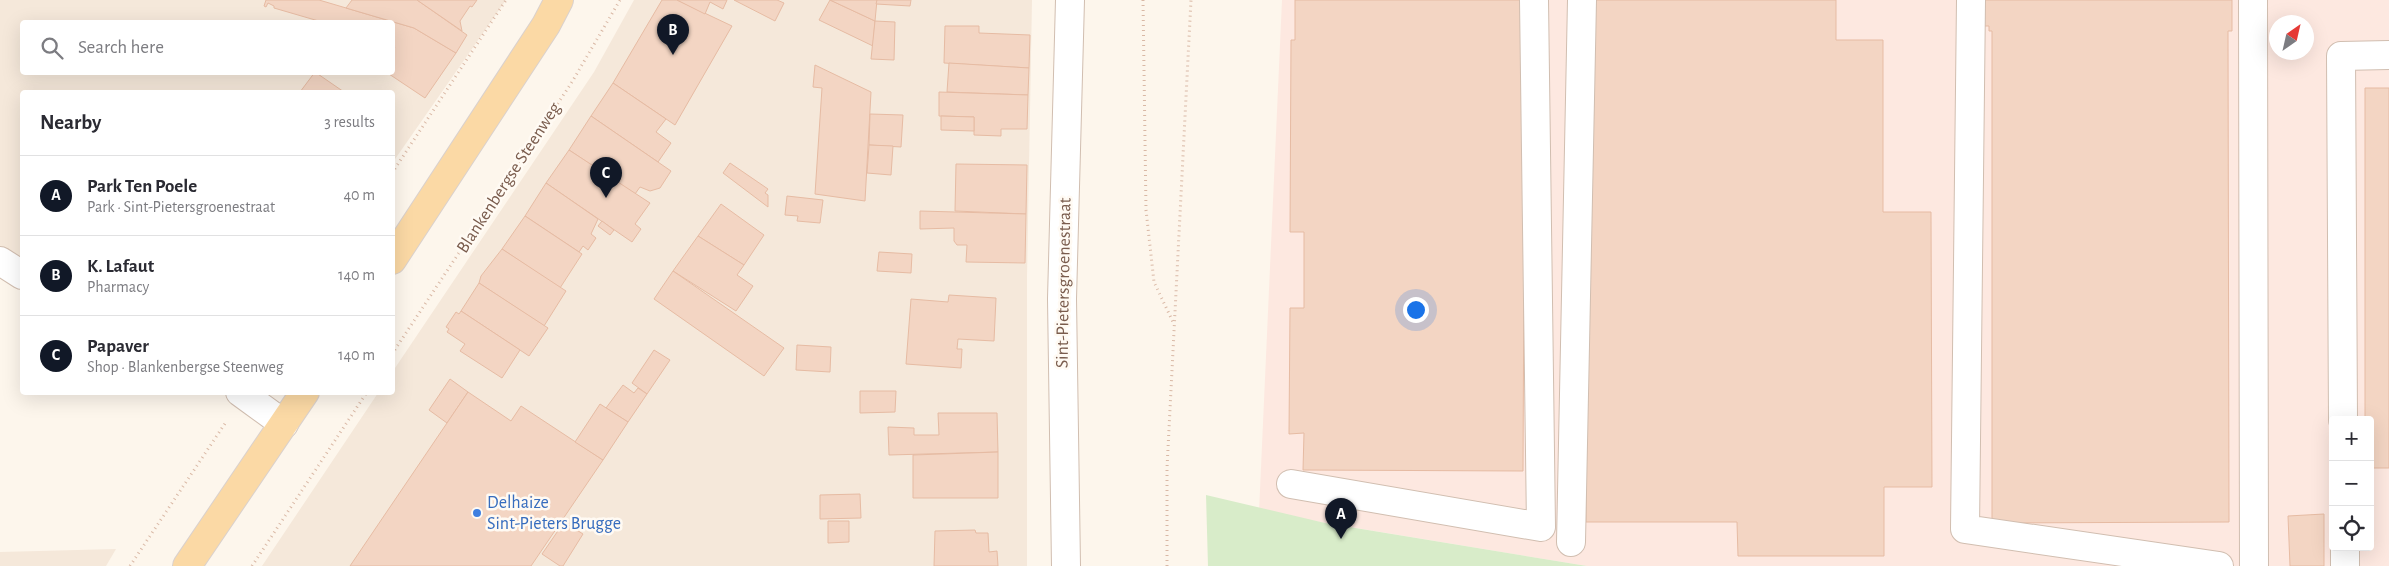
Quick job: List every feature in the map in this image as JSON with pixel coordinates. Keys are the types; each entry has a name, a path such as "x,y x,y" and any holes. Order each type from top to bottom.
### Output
{"main road":[{"path":"395,255 546,26 559,0"},
{"path":"187,566 303,395"}],"street":[{"name":"Sint-Pietersgroenestraat","path":"1066,566 1062,299 1070,0"},
{"path":"1291,484 1540,527 1534,0"},
{"path":"1571,542 1582,0"},
{"path":"1971,0 1965,529 2219,566"},
{"path":"2253,0 2254,566"},
{"path":"2344,416 2340,56 2389,55"},
{"path":"0,261 20,274"},
{"path":"243,395 284,424"},
{"path":"2344,551 2345,566"}],"path":[{"path":"395,168 506,0"},
{"name":"Blankenbergse Steenweg","path":"395,349 572,82 620,0"},
{"path":"1143,0 1146,210 1154,282 1173,323"},
{"path":"1167,566 1167,468 1173,323 1191,0"},
{"path":"130,566 241,395"},
{"path":"252,566 365,395"}],"shaded area":[{"path":"0,0 506,0 395,159 395,90 20,90 20,261 0,252"},
{"path":"634,0 1032,0 1027,277 1027,566 262,566 377,395 395,395 395,368 594,72"},
{"path":"1282,0 2389,0 2389,566 1587,566 1259,512"},
{"path":"116,549 106,566 0,566 0,552"}],"green space":[{"path":"1206,495 1325,523 1587,566 1208,566"}],"building":[{"path":"266,0 319,0 387,20 315,20 274,8 274,6 268,3 266,7 264,6"},
{"path":"352,0 417,0 467,35 456,53 414,28 395,22 395,20 387,20 346,8"},
{"path":"417,0 477,0 472,7 470,6 460,21 462,31"},
{"path":"662,0 677,0 732,26 675,125 613,83"},
{"path":"677,0 727,0 723,9 710,2 705,14"},
{"path":"734,0 777,0 784,3 775,21"},
{"path":"830,0 875,21 873,46 819,20"},
{"path":"830,0 877,0 875,21"},
{"path":"877,0 911,0 910,6 876,4"},
{"path":"1295,0 1531,0 1524,255 1523,471 1303,470 1304,433 1289,434 1290,308 1304,308 1304,232 1290,232 1291,40 1295,40"},
{"path":"1586,0 1836,0 1836,40 1883,40 1883,212 1931,212 1932,487 1884,487 1884,556 1738,556 1737,522 1586,522"},
{"path":"1980,0 2232,0 2232,31 2228,31 2229,522 1992,523 1992,31 1989,31 1989,26 1980,26"},
{"path":"875,21 895,22 894,60 871,59"},
{"path":"395,22 414,28 456,53 425,98 390,75 395,75"},
{"path":"945,26 979,26 979,33 1030,35 1029,68 944,63"},
{"path":"949,63 1029,68 1028,95 947,92"},
{"path":"815,65 871,92 865,201 815,194 822,88 813,87"},
{"path":"313,75 319,75 341,90 302,90"},
{"path":"613,83 666,119 656,132 671,143 658,162 591,116"},
{"path":"2365,88 2389,88 2389,468 2374,468 2374,416 2365,416"},
{"path":"939,92 1028,95 1027,129 1001,129 1001,136 974,135 974,117 939,116"},
{"path":"870,114 903,115 901,147 869,145"},
{"path":"591,116 671,171 660,188 650,191 640,187 635,194 569,150"},
{"path":"941,116 974,117 974,131 941,130"},
{"path":"869,145 893,146 891,175 867,173"},
{"path":"569,150 650,203 635,224 641,229 632,242 546,183"},
{"path":"730,163 768,189 765,193 768,195 768,207 723,173"},
{"path":"956,164 1027,165 1026,214 955,211"},
{"path":"546,183 598,219 591,234 596,238 588,250 583,246 579,252 525,216"},
{"path":"787,196 823,200 820,223 797,221 798,216 785,215"},
{"path":"721,204 764,235 744,265 698,236"},
{"path":"920,211 1026,214 1025,263 966,262 967,245 957,245 954,241 954,228 920,229"},
{"path":"525,216 582,254 560,288 502,249"},
{"path":"602,221 614,230 610,235 598,226"},
{"path":"698,236 744,265 737,275 753,286 736,311 673,271"},
{"path":"502,249 566,291 544,326 479,283 481,276"},
{"path":"879,252 912,254 911,273 877,271"},
{"path":"673,271 784,348 764,376 654,299"},
{"path":"479,283 548,328 529,356 461,311"},
{"path":"949,295 996,298 994,341 958,339 957,349 962,349 961,368 906,364 911,299 948,302"},
{"path":"461,311 520,350 502,378 460,351 465,344 447,332 449,329 446,327 456,312 459,314"},
{"path":"797,345 831,347 830,372 796,370"},
{"path":"654,350 670,360 647,394 632,383"},
{"path":"450,379 468,392 447,423 429,410"},
{"path":"623,385 634,393 638,388 647,394 628,422 606,408"},
{"path":"860,391 896,391 895,412 860,413"},
{"name":"Delhaize Sint-Pieters Brugge","path":"468,392 511,421 521,406 603,460 531,566 350,566"},
{"path":"600,404 628,422 603,460 575,442"},
{"path":"938,413 997,413 998,452 889,455 888,427 914,428 914,435 939,435"},
{"path":"998,452 998,498 913,498 913,455"},
{"path":"860,494 861,518 820,519 820,495"},
{"path":"2324,514 2324,566 2290,566 2288,516"},
{"path":"828,521 849,521 849,542 828,543"},
{"path":"564,522 583,534 563,566 560,566 542,554"},
{"path":"975,530 976,533 988,533 989,552 997,551 998,566 934,566 935,531"}],"place":[{"name":"K. Lafaut","path":"673,55"},
{"name":"Papaver","path":"606,198"},
{"name":"Delhaize Sint-Pieters Brugge","path":"477,513"},
{"name":"Park Ten Poele","path":"1341,539"}]}
